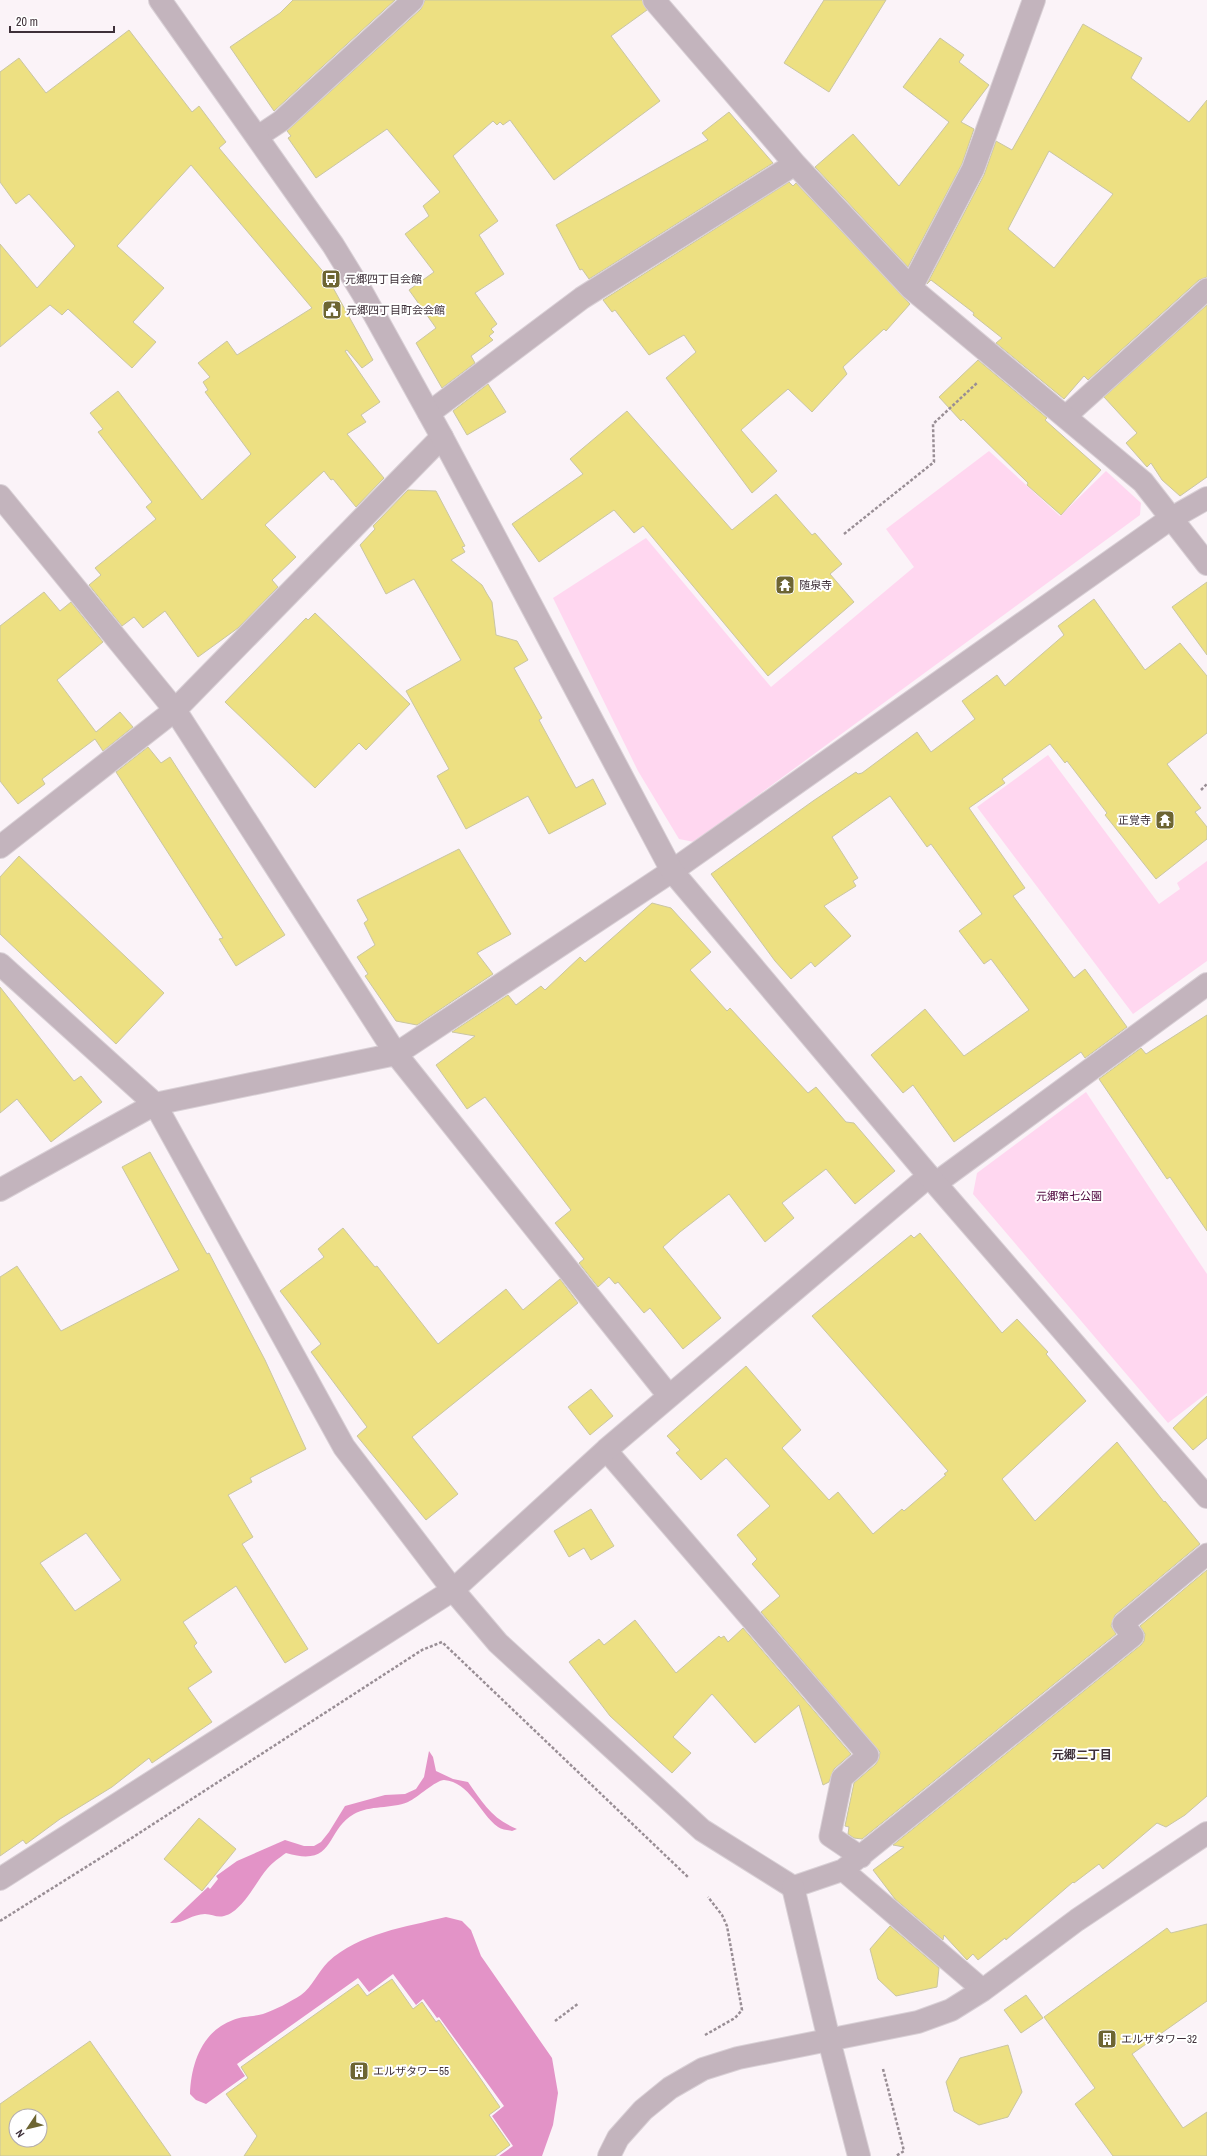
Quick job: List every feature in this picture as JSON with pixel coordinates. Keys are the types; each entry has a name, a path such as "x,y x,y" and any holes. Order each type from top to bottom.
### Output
{"street":[{"path":"160,0 333,245 363,294 442,437 672,871 932,1179 1207,1497"},
{"path":"654,0 796,164 912,288 1143,482 1170,519 1207,564"},
{"path":"912,288 973,169 1034,0"},
{"path":"429,413 582,298 796,164"},
{"path":"0,847 175,710 442,437"},
{"path":"0,496 175,710 396,1054 669,1396"},
{"path":"0,1190 155,1104 396,1054 672,871 1170,519 1207,498"},
{"path":"0,964 155,1104 344,1447 453,1590 498,1643 702,1830 793,1887 829,2040 859,2156"},
{"path":"0,1879 453,1590 606,1450 669,1396 932,1179 1207,984"},
{"path":"609,2156 618,2138 643,2110 670,2088 703,2069 738,2058 918,2022 951,2010 983,1990 1077,1920 1207,1833"}],"lane":[{"path":"257,137 281,121 413,0"},
{"path":"1066,416 1207,289"},
{"path":"606,1450 868,1755 842,1778 830,1836 861,1857"},
{"path":"793,1887 843,1870 861,1857 1133,1636 1123,1624 1207,1554"},
{"path":"843,1870 983,1990"}],"path":[{"path":"844,534 934,462 932,424 984,378"},
{"path":"1202,790 1207,784"},
{"path":"0,1921 422,1650 442,1642 689,1878"},
{"path":"701,2038 735,2018 742,2010 727,1926 722,1915 708,1897"},
{"path":"555,2021 579,2003"},
{"path":"883,2069 904,2151 896,2156"}],"green space":[{"path":"989,451 1060,516 1106,471 1141,503 1140,515 694,842 679,839 638,771 553,598 646,538 771,687 914,567 886,529"},
{"path":"1048,755 1159,904 1180,889 1177,883 1207,861 1207,961 1133,1014 977,807"},
{"name":"元郷第七公園","path":"1086,1092 1207,1274 1207,1393 1168,1423 973,1194 977,1173"}],"shaded area":[{"path":"429,1751 433,1757 436,1771 453,1779 468,1782 494,1815 508,1825 517,1829 512,1831 498,1827 485,1814 468,1792 453,1782 444,1780 431,1786 408,1802 395,1806 367,1809 354,1814 338,1829 328,1845 322,1851 314,1855 302,1856 286,1853 269,1867 243,1903 231,1913 224,1916 200,1914 179,1922 170,1923 208,1887 210,1889 218,1879 216,1876 237,1861 285,1840 304,1846 314,1846 321,1842 329,1832 345,1806 385,1795 405,1794 416,1789 424,1777"},
{"path":"446,1917 462,1921 471,1930 481,1956 552,2058 558,2093 553,2125 542,2156 499,2156 513,2146 492,2116 504,2106 439,2017 437,2018 423,1999 416,2005 393,1974 369,1992 358,1978 237,2064 245,2076 206,2104 196,2100 190,2094 193,2071 200,2050 213,2032 222,2025 236,2019 268,2012 297,1998 305,1992 328,1962 340,1952 354,1944 384,1932"}],"building":[{"path":"293,0 395,0 274,111 230,47 280,13"},
{"path":"425,0 642,0 647,10 611,36 660,101 554,180 510,120 503,125 500,122 497,125 493,121 453,156 498,221 479,235 504,274 475,293 497,324 491,329 494,332 489,336 493,340 471,356 475,363 442,388 416,343 436,328 409,290 434,272 405,234 429,216 423,206 440,192 387,129 316,178 288,138 291,136 287,131 421,9"},
{"path":"824,0 886,0 829,92 784,63"},
{"path":"1083,24 1142,58 1131,78 1189,122 1207,100 1207,277 1199,280 1088,380 1084,376 1064,399 996,343 1002,338 973,315 974,313 931,280 927,284 984,175 996,141 1012,150","holes":["1049,151 1113,194 1054,268 1008,229"]},
{"path":"129,30 192,112 199,106 226,142 219,148 326,275 373,360 362,368 347,350 345,351 380,402 361,415 366,422 347,434 384,478 356,507 333,479 331,480 324,471 265,525 296,557 272,580 278,587 238,628 198,657 165,611 143,628 134,617 122,626 89,585 101,575 95,568 156,519 146,507 152,502 98,432 103,429 90,413 118,391 202,500 251,454 205,392 208,390 203,382 210,377 198,363 227,341 237,355 312,308 191,165 117,246 164,288 133,322 156,342 132,368 68,309 62,315 50,305 0,347 0,244 37,288 75,246 29,194 16,204 0,182 0,72 19,58 46,93"},
{"path":"940,38 964,55 959,62 989,85 961,122 974,129 962,164 908,267 815,167 853,134 899,186 949,122 903,87"},
{"path":"729,112 773,163 589,279 582,269 580,270 556,225 708,140 702,133"},
{"path":"789,182 793,186 796,183 910,304 886,331 884,329 843,367 847,374 812,412 788,389 741,430 777,471 752,493 666,378 696,352 684,335 649,355 615,310 612,312 603,300"},
{"path":"1207,305 1207,477 1180,496 1162,480 1151,463 1147,467 1126,443 1137,433 1104,397"},
{"path":"978,360 1047,418 1045,420 1101,470 1061,515 1027,485 1028,483 963,419 961,421 939,397"},
{"path":"488,384 506,412 467,435 453,411"},
{"path":"627,411 732,530 776,494 812,535 815,533 842,564 830,574 854,602 768,676 643,526 634,533 614,510 539,562 512,524 583,474 570,459"},
{"path":"408,490 436,491 465,546 462,547 465,552 451,560 482,585 492,602 496,635 517,641 528,660 514,668 542,718 539,720 576,788 593,779 606,804 549,834 528,796 466,829 437,776 449,769 406,691 461,660 414,579 386,594 360,545 375,529 373,526"},
{"path":"1207,582 1207,655 1172,607"},
{"path":"44,592 60,611 71,602 103,642 57,680 96,732 120,712 133,727 103,751 95,739 42,779 45,784 18,804 0,781 0,626"},
{"path":"1094,599 1145,670 1180,643 1207,676 1207,733 1167,764 1201,808 1195,812 1207,827 1207,839 1156,879 1105,815 1107,813 1067,761 1065,763 1050,744 1002,779 1005,783 969,808 1025,888 1013,896 1074,978 1085,969 1127,1027 1085,1058 1081,1052 954,1142 913,1085 903,1093 871,1055 925,1009 964,1056 1029,1010 991,959 984,964 959,931 982,914 931,844 927,847 890,796 832,837 858,878 853,881 856,886 824,906 851,936 815,967 811,962 791,979 775,961 711,874 856,772 858,774 862,773 917,732 931,752 975,719 962,701 997,675 1005,686 1064,635 1058,626"},
{"path":"315,613 410,704 366,750 359,743 315,788 225,702 306,618 308,620"},
{"path":"148,747 161,763 170,757 285,935 236,966 219,939 223,938 116,772"},
{"path":"459,849 511,934 477,953 493,974 417,1025 396,1021 365,976 368,974 357,957 375,945 364,923 368,920 357,900"},
{"path":"19,856 164,993 116,1044 0,934 0,877"},
{"path":"652,903 671,908 711,952 690,970 727,1011 730,1008 808,1093 816,1087 846,1122 854,1123 895,1171 855,1204 826,1169 782,1203 794,1218 765,1242 729,1194 680,1232 663,1247 721,1318 683,1349 650,1308 644,1313 618,1282 615,1284 609,1277 598,1287 579,1263 584,1259 555,1223 571,1210 485,1097 467,1109 436,1065 475,1036 452,1032 508,995 516,1005 541,986 545,990 580,957 585,962"},
{"path":"0,987 74,1081 81,1076 102,1102 51,1142 17,1099 0,1113"},
{"path":"1207,1015 1207,1231 1170,1177 1167,1179 1099,1079 1141,1048 1146,1054"},
{"path":"150,1152 207,1254 209,1253 265,1360 306,1449 250,1478 252,1482 228,1495 253,1537 242,1544 308,1649 285,1663 236,1586 183,1622 197,1643 194,1646 212,1672 188,1688 212,1722 152,1763 149,1758 112,1787 60,1819 26,1844 23,1840 0,1856 0,1277 17,1266 61,1331 179,1270 122,1167","holes":["86,1533 121,1580 75,1611 40,1563"]},
{"path":"343,1228 375,1267 377,1266 438,1344 506,1289 523,1310 560,1279 578,1303 412,1437 458,1494 426,1520 357,1436 367,1427 311,1352 321,1344 280,1291 324,1257 318,1249"},
{"path":"920,1233 1002,1333 1017,1319 1048,1352 1046,1354 1086,1401 1002,1479 1035,1521 1117,1442 1164,1502 1165,1501 1200,1544 1115,1615 1111,1626 1116,1634 862,1839 854,1838 848,1834 849,1827 845,1826 854,1783 876,1764 880,1752 761,1612 780,1596 752,1564 757,1559 737,1535 770,1506 726,1458 701,1480 676,1453 680,1450 667,1436 746,1366 801,1430 782,1448 829,1500 838,1492 873,1534 902,1509 904,1511 946,1475 944,1474 948,1471 812,1316 911,1235 914,1238"},
{"path":"591,1389 613,1416 590,1435 568,1407"},
{"path":"1207,1396 1207,1438 1193,1450 1173,1428"},
{"path":"591,1509 614,1546 591,1560 584,1548 569,1557 554,1531"},
{"path":"1207,1570 1207,1796 1185,1815 1166,1827 1157,1823 1103,1869 1099,1864 1074,1883 1073,1882 1006,1940 1005,1938 978,1960 973,1954 967,1960 944,1935 943,1940 895,1899 873,1870 904,1847 893,1845 1141,1645 1144,1641 1145,1634 1140,1626"},
{"path":"635,1620 676,1673 719,1636 721,1638 724,1636 728,1642 743,1628 851,1754 834,1769 829,1782 823,1785 799,1705 755,1743 712,1694 673,1737 691,1753 672,1773 610,1716 569,1662 599,1639 604,1645"},
{"path":"199,1818 236,1849 202,1891 164,1859"},
{"name":"エルザタワー32","path":"1207,1924 1207,2001 1132,2054 1183,2128 1207,2112 1207,2156 1113,2156 1075,2104 1095,2088 1044,2017 1167,1928 1171,1933"},
{"path":"890,1926 939,1968 937,1987 896,1996 878,1979 870,1949"},
{"name":"エルザタワー55","path":"392,1979 413,2009 422,2002 436,2022 439,2020 500,2107 489,2115 510,2145 495,2156 244,2156 257,2136 226,2094 248,2078 241,2067 358,1984 367,1996"},
{"path":"1026,1995 1043,2018 1021,2033 1004,2010"},
{"path":"90,2041 171,2156 0,2156 0,2104"},
{"path":"1008,2045 1022,2092 1008,2117 979,2125 954,2111 946,2082 960,2058"}],"place":[{"name":"元郷四丁目会館","path":"331,279"},
{"name":"元郷四丁目町会会館","path":"332,310"},
{"name":"随泉寺","path":"785,585"},
{"name":"正覚寺","path":"1165,820"},
{"name":"エルザタワー32","path":"1107,2039"},
{"name":"エルザタワー55","path":"359,2071"}],"district":[{"name":"元郷二丁目","path":"1082,1755"}]}
